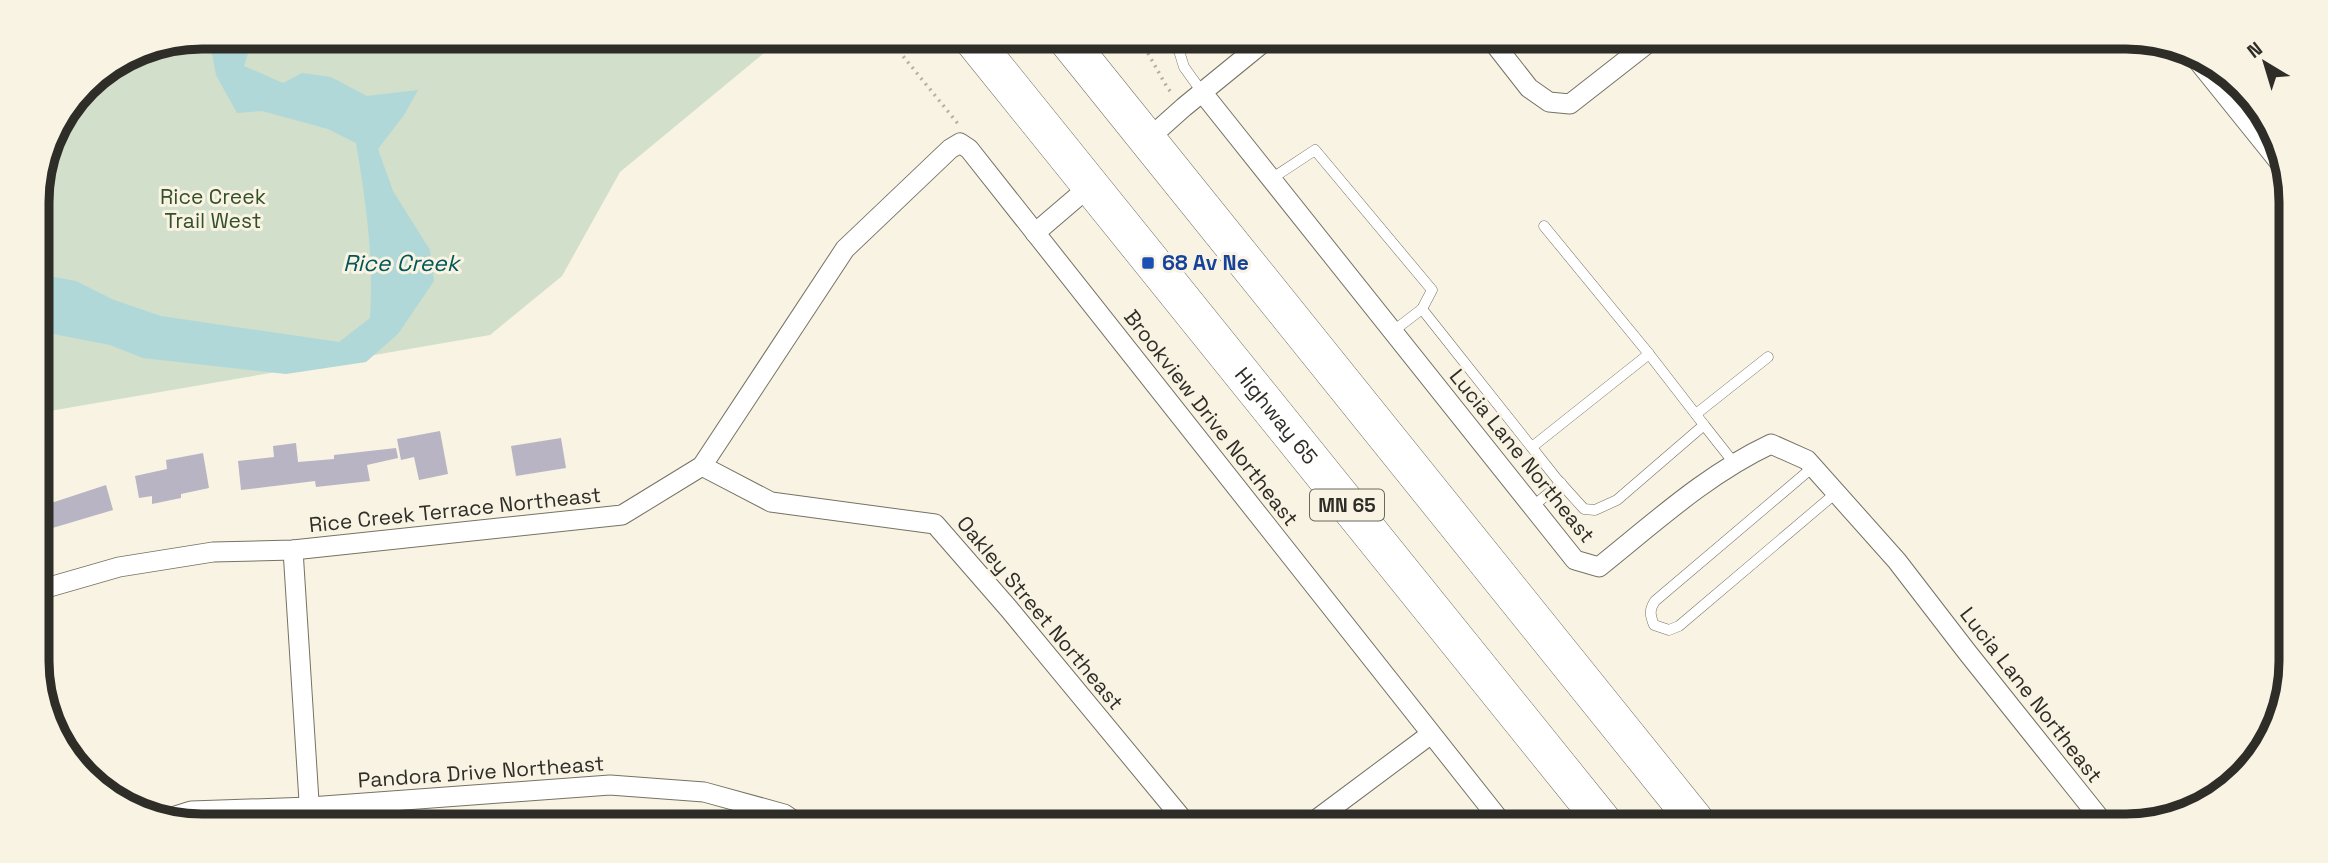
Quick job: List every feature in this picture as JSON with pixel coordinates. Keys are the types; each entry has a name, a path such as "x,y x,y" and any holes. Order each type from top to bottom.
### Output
{"highway":[{"name":"Highway 65","path":"979,49 1597,814"},
{"path":"1074,49 1690,814"}],"street":[{"path":"1147,139 1255,49"},
{"path":"1498,49 1529,88 1549,102 1570,104 1640,49"},
{"path":"2207,73 2270,150"},
{"name":"Lucia Lane Northeast","path":"1202,92 1575,560 1599,567 1734,463 1771,444 1807,460 1897,561 2096,814"},
{"name":"Brookview Drive Northeast","path":"960,143 969,149 1495,814"},
{"name":"Rice Creek Terrace Northeast","path":"49,587 132,564 213,552 293,550 622,515 702,466 845,249 950,149 960,143"},
{"path":"1035,233 1090,186"},
{"name":"Oakley Street Northeast","path":"702,466 771,502 935,524 1178,814"},
{"path":"293,550 310,813"},
{"path":"1324,814 1431,734"},
{"name":"Pandora Drive Northeast","path":"184,813 191,811 310,813 610,785 704,792 784,814"}],"lane":[{"path":"1178,49 1184,67 1202,92"},
{"path":"1271,179 1315,150 1432,290 1422,309 1392,332"},
{"path":"1544,226 1734,463"},
{"path":"1422,309 1584,509 1595,510 1617,500 1704,425"},
{"path":"1532,447 1649,354"},
{"path":"1696,414 1768,357"},
{"path":"1813,467 1655,601 1650,607 1654,625 1669,630 1679,626 1836,492"},
{"path":"1532,507 1561,483"}],"path":[{"path":"897,49 956,120 960,127 960,143"},
{"path":"1145,49 1167,88 1184,107"}],"green space":[{"name":"Rice Creek Trail West","path":"769,49 620,172 562,276 490,335 49,411 49,192 54,162 69,126 94,94 125,69 153,57 182,50"}],"water":[{"name":"Rice Creek","path":"211,49 249,49 244,66 283,83 302,73 331,77 367,96 418,90 404,115 378,149 393,191 430,250 434,281 398,334 366,362 286,374 143,358 110,345 49,333 49,276 76,281 114,300 161,316 339,342 370,318 368,230 356,143 328,129 262,111 237,113 216,75"}],"building":[{"path":"440,431 448,474 419,480 414,457 401,460 397,439"},
{"path":"561,438 566,468 516,476 511,446"},
{"path":"296,443 298,462 334,459 334,455 396,448 398,458 367,465 370,481 316,487 315,481 241,490 238,461 274,457 273,446"},
{"path":"203,453 209,488 152,504 152,496 139,498 135,476 167,469 166,460"},
{"path":"106,485 113,510 49,529 49,504"}],"place":[{"name":"68 Av Ne","path":"1148,263"}]}
